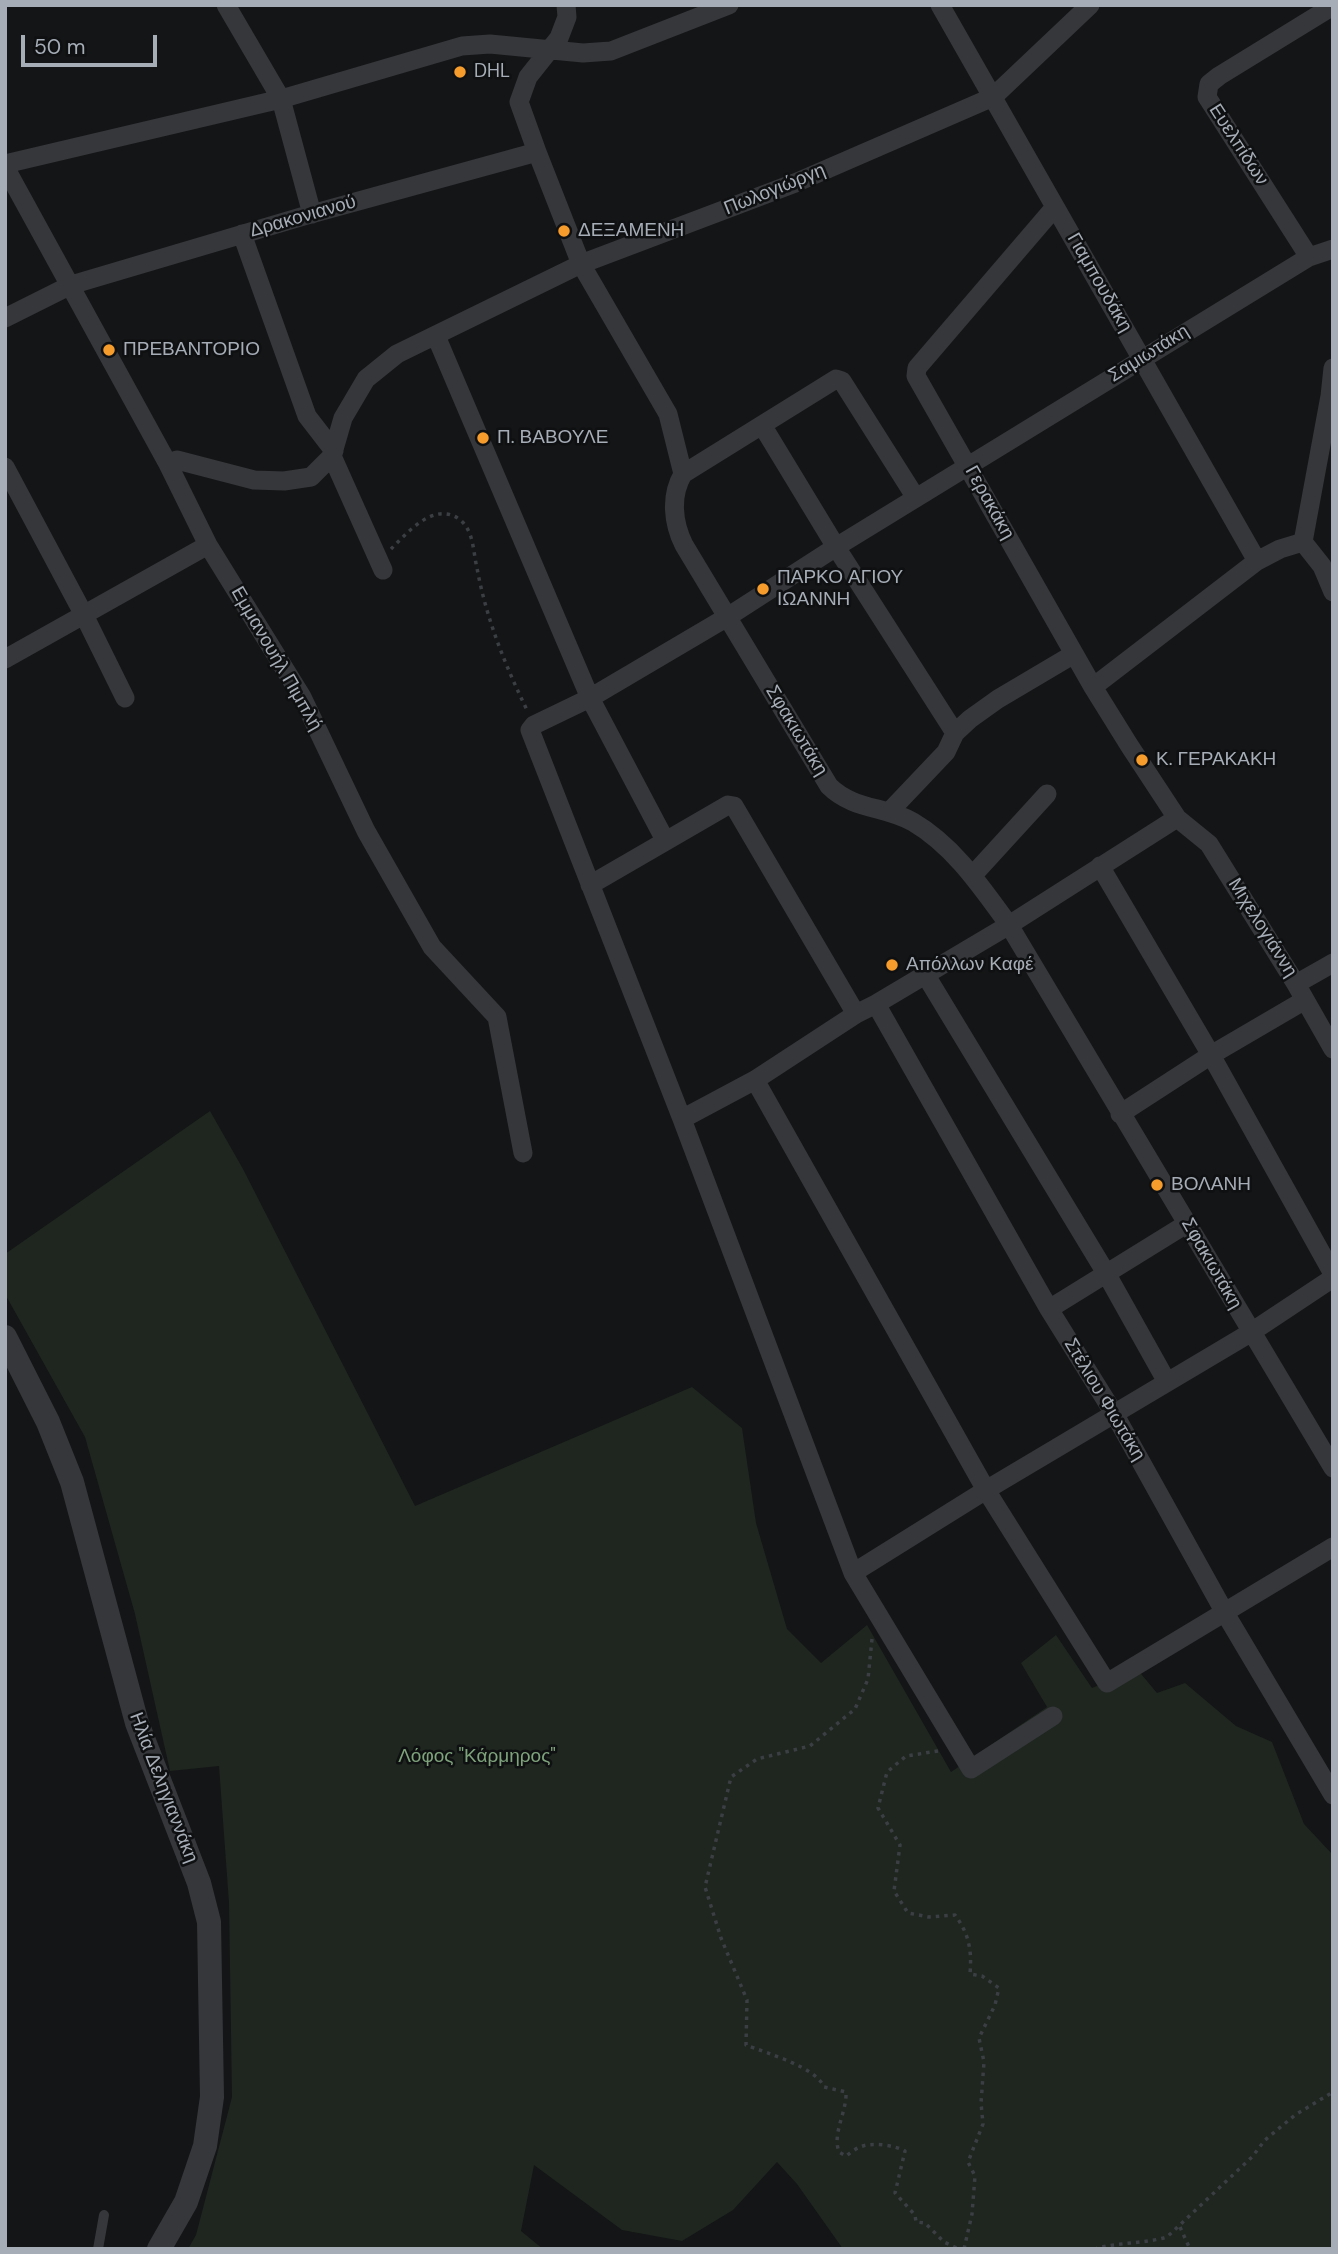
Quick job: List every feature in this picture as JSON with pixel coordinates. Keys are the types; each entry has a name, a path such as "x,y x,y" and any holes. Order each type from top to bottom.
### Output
{"street":[{"path":"226,5 281,99 312,214"},
{"path":"551,50 567,17 566,5"},
{"path":"5,165 281,99 462,46 490,44 583,53 611,51 729,5"},
{"name":"Γιαμπουδάκη","path":"940,5 1257,561"},
{"name":"Πωλογιώργη","path":"333,453 343,418 366,379 397,354 582,264 795,183 993,97 1090,5"},
{"name":"Ευελπίδων","path":"1309,257 1207,97 1209,84 1219,76 1333,6"},
{"name":"Σφακιωτάκη","path":"551,50 528,78 519,102 582,264 668,414 683,474 676,485 676,528 829,786 840,797 889,812 912,822 931,836 973,874 1009,925 1120,1114 1188,1223 1250,1333 1333,1468"},
{"name":"Δρακονιανού","path":"5,318 71,285 312,214 537,152"},
{"name":"Εµµανουήλ Πιµπλή","path":"5,165 168,464 208,545 302,697 366,831 432,947 497,1017 523,1153"},
{"name":"Γερακάκη","path":"1055,207 917,368 916,376 1093,687 1177,818"},
{"path":"242,234 307,416 333,453 381,566"},
{"name":"Σαμιωτάκη","path":"534,725 590,698 1309,257 1333,249"},
{"path":"436,336 590,698 666,840"},
{"path":"1303,542 1331,396 1333,368"},
{"path":"683,474 836,379 842,381 916,498"},
{"path":"762,425 955,733"},
{"path":"168,464 177,460 254,480 284,481 311,477 333,453"},
{"path":"5,467 125,698"},
{"path":"1093,687 1257,561 1280,548 1303,542"},
{"path":"1303,542 1328,563 1333,592"},
{"path":"5,659 208,545"},
{"path":"889,812 946,752 955,733 970,719 998,699 1074,654"},
{"path":"534,725 531,734 682,1119 853,1573 971,1769 1053,1716"},
{"path":"973,874 1047,794"},
{"path":"590,886 728,805 734,806 856,1014"},
{"path":"682,1119 755,1080 856,1014 1009,925 1177,818"},
{"name":"Μιχελογιάννη","path":"1177,818 1209,844 1301,992 1333,1049"},
{"path":"853,1573 986,1490 1250,1333 1333,1276 1211,1055 1100,866"},
{"path":"1120,1114 1301,992 1333,963"},
{"path":"925,974 1106,1273 1167,1382"},
{"name":"Στέλιου Φιωτάκη","path":"876,1004 1049,1309 1115,1415 1226,1613 1333,1795"},
{"path":"755,1080 986,1490 1107,1683 1333,1547"},
{"path":"1049,1309 1188,1223"},
{"name":"Ηλία Δεληγιαννάκη","path":"8,1346 48,1422 72,1482 137,1723 199,1883 209,1922 212,2097 205,2146 186,2202 159,2249"}],"lane":[{"path":"98,2249 104,2215"}],"path":[{"path":"381,566 417,525 431,516 444,513 458,519 467,529 473,543 487,612 507,670 534,725"},
{"path":"876,1609 868,1679 855,1709 810,1746 757,1759 732,1777 705,1887 721,1938 747,2000 746,2045 795,2064 822,2080 824,2087 846,2092 847,2105 835,2143 839,2152 846,2156 862,2146 899,2148 905,2151 895,2193 915,2215 916,2222 925,2223 944,2242 962,2249 972,2214 975,2176 968,2162 982,2124 984,2062 979,2038 995,2005 999,1988 982,1976 970,1974 972,1954 967,1931 955,1915 929,1917 908,1913 894,1891 900,1845 878,1808 887,1772 906,1756 931,1754 957,1745"},
{"path":"1094,2249 1167,2237 1252,2157 1265,2140 1294,2115 1333,2092"},
{"path":"1180,2227 1190,2249"}],"green space":[{"name":"Λόφος \"Κάρμηρος\"","path":"210,1111 243,1169 415,1506 692,1387 742,1428 756,1523 787,1629 821,1663 867,1625 951,1772 1047,1707 1021,1663 1056,1635 1092,1688 1137,1669 1157,1693 1185,1683 1236,1726 1272,1742 1304,1824 1333,1855 1333,2249 843,2249 797,2184 777,2162 733,2210 682,2241 622,2230 534,2165 521,2231 543,2249 188,2249 196,2235 232,2097 229,1903 219,1766 170,1771 135,1614 85,1437 5,1294 5,1254"}],"place":[{"name":"DHL","path":"460,72"},
{"name":"ΔΕΞΑΜΕΝΗ","path":"564,231"},
{"name":"ΠΡΕΒΑΝΤΟΡΙΟ","path":"109,350"},
{"name":"Π. ΒΑΒΟΥΛΕ","path":"483,438"},
{"name":"ΠΑΡΚΟ ΑΓΙΟΥ ΙΩΑΝΝΗ","path":"763,589"},
{"name":"Κ. ΓΕΡΑΚΑΚΗ","path":"1142,760"},
{"name":"Απόλλων Καφέ","path":"892,965"},
{"name":"ΒΟΛΑΝΗ","path":"1157,1185"}]}
